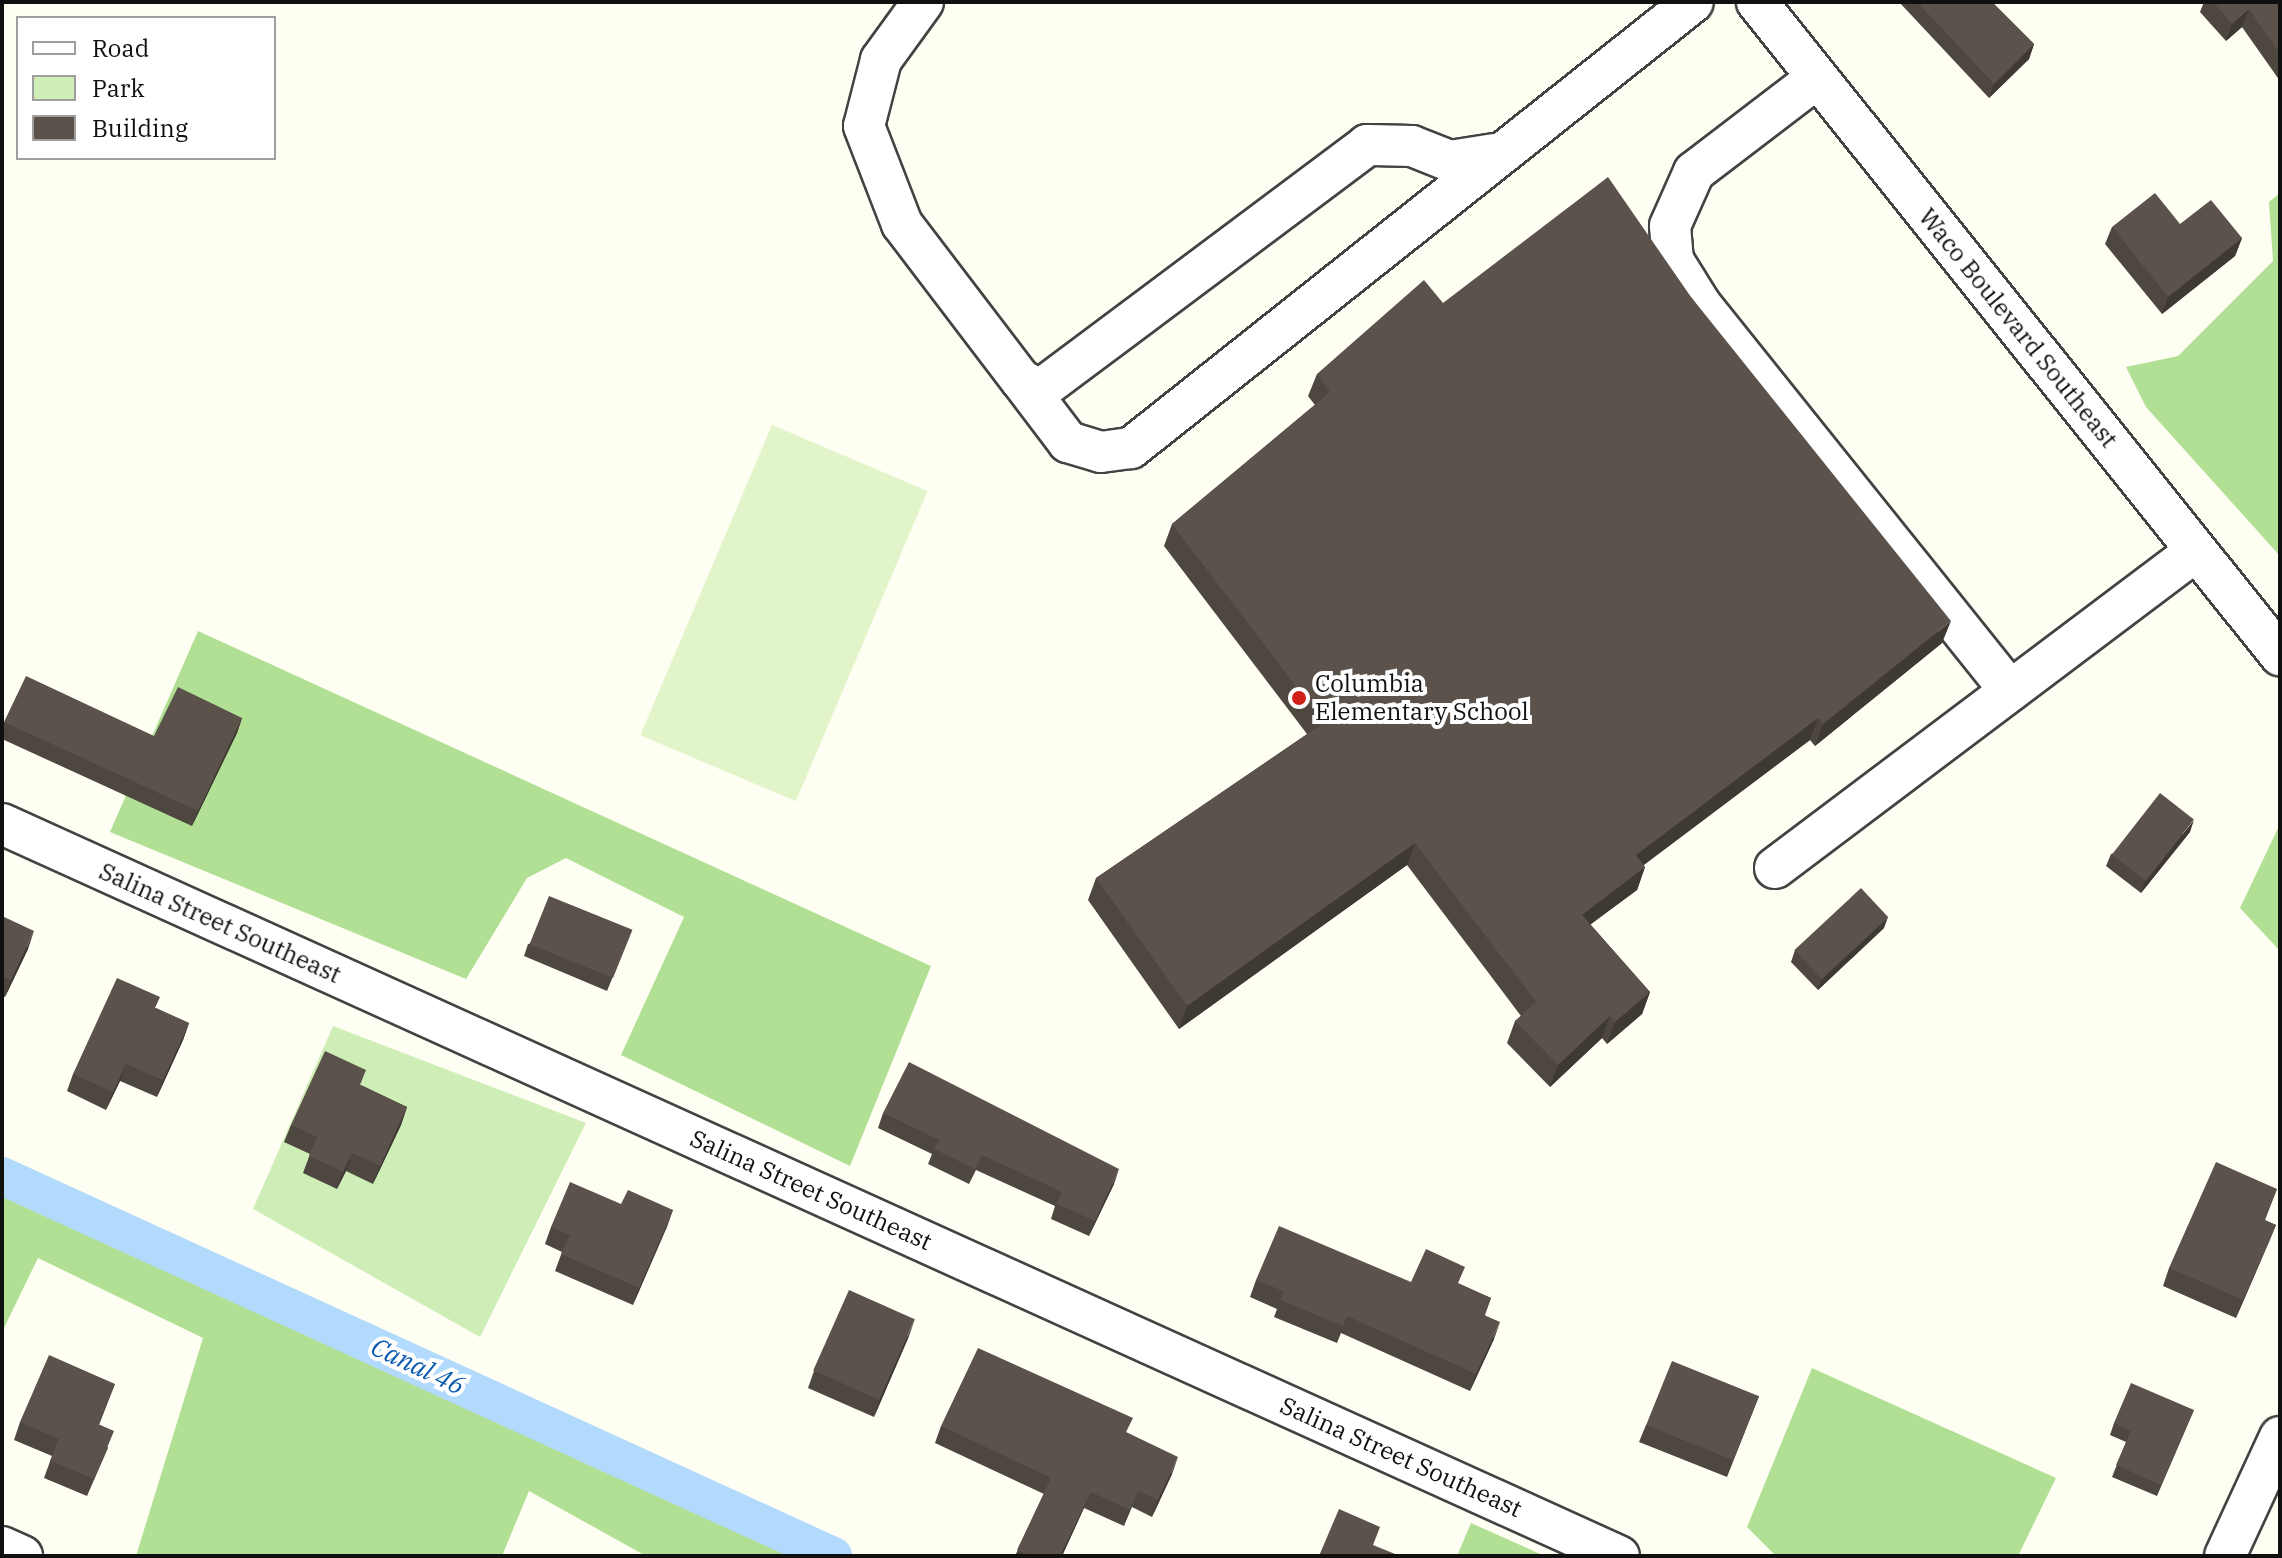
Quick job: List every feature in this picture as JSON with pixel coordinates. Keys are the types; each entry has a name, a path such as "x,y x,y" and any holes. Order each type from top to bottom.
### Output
{"street":[{"path":"923,2 881,60 864,126 902,224 1068,442 1101,452 1131,448 1494,154 1693,2"},
{"name":"Waco Boulevard Southeast","path":"1757,2 2280,655"},
{"path":"1817,78 1694,172 1670,226 1673,260 1701,305 2010,691"},
{"path":"1021,380 1040,390 1059,381 1367,145 1412,146 1450,161 1494,154"},
{"path":"1775,868 2196,551"},
{"name":"Salina Street Southeast","path":"2,824 1619,1556"},
{"path":"2225,1556 2280,1437"},
{"path":"2,1547 22,1556"}],"green space":[{"path":"2280,193 2280,556 2146,407 2126,367 2178,356 2273,261 2269,202"},
{"path":"772,425 928,491 796,801 640,735"},
{"path":"198,631 931,966 850,1166 621,1055 684,917 566,858 527,878 466,979 110,832"},
{"path":"2280,824 2280,951 2240,908"},
{"path":"333,1026 586,1123 480,1337 253,1209"},
{"path":"2,1188 806,1556 646,1556 529,1491 502,1556 136,1556 203,1338 38,1258 2,1332"},
{"path":"1812,1368 2056,1478 2018,1556 1776,1556 1747,1527"},
{"path":"1471,1523 1545,1556 1457,1556"}],"building":[{"path":"1917,2 1992,2 2034,44 1994,84"},
{"path":"2213,2 2280,2 2280,54 2249,9 2232,24"},
{"path":"1608,177 1691,297 1951,621 1823,724 1818,718 1636,855 1645,867 1582,915 1650,992 1615,1022 1610,1016 1558,1065 1515,1021 1536,1002 1415,843 1187,1006 1096,878 1324,723 1172,524 1330,392 1317,374 1424,280 1443,303"},
{"path":"2155,193 2180,224 2211,200 2242,238 2168,297 2112,227"},
{"path":"26,676 154,736 178,687 242,718 198,811 4,722"},
{"path":"2160,793 2194,819 2146,881 2112,854"},
{"path":"1861,888 1888,917 1822,979 1794,950"},
{"path":"549,896 632,930 613,978 530,944"},
{"path":"2,916 34,931 11,980 2,976"},
{"path":"117,978 160,997 155,1008 189,1023 163,1080 126,1064 113,1092 73,1074"},
{"path":"325,1051 366,1070 360,1085 407,1107 380,1166 352,1153 343,1172 309,1156 317,1137 291,1125"},
{"path":"909,1062 1119,1169 1095,1221 1056,1204 1062,1192 982,1155 975,1169 934,1149 939,1140 883,1113"},
{"path":"2216,1162 2277,1189 2264,1220 2276,1225 2243,1300 2169,1268"},
{"path":"570,1182 621,1204 628,1190 673,1210 639,1288 561,1254 570,1235 551,1227"},
{"path":"1279,1226 1411,1282 1426,1249 1465,1267 1458,1283 1491,1298 1484,1315 1500,1322 1476,1374 1347,1316 1343,1326 1280,1300 1283,1291 1256,1280"},
{"path":"849,1290 915,1319 879,1400 813,1370"},
{"path":"978,1348 1133,1418 1126,1432 1178,1457 1158,1500 1138,1491 1130,1510 1091,1492 1060,1556 1030,1556 1017,1550 1051,1478 941,1426"},
{"path":"49,1355 115,1384 98,1424 114,1431 94,1479 50,1461 59,1439 20,1422"},
{"path":"1672,1361 1759,1396 1733,1460 1646,1425"},
{"path":"2131,1383 2194,1410 2161,1485 2116,1465 2131,1431 2114,1423"},
{"path":"1339,1509 1380,1527 1373,1545 1400,1556 1319,1556"}],"waterway":[{"name":"Canal 46","path":"2,1176 833,1556"}],"place":[{"name":"Columbia Elementary School","path":"1299,698"}]}
